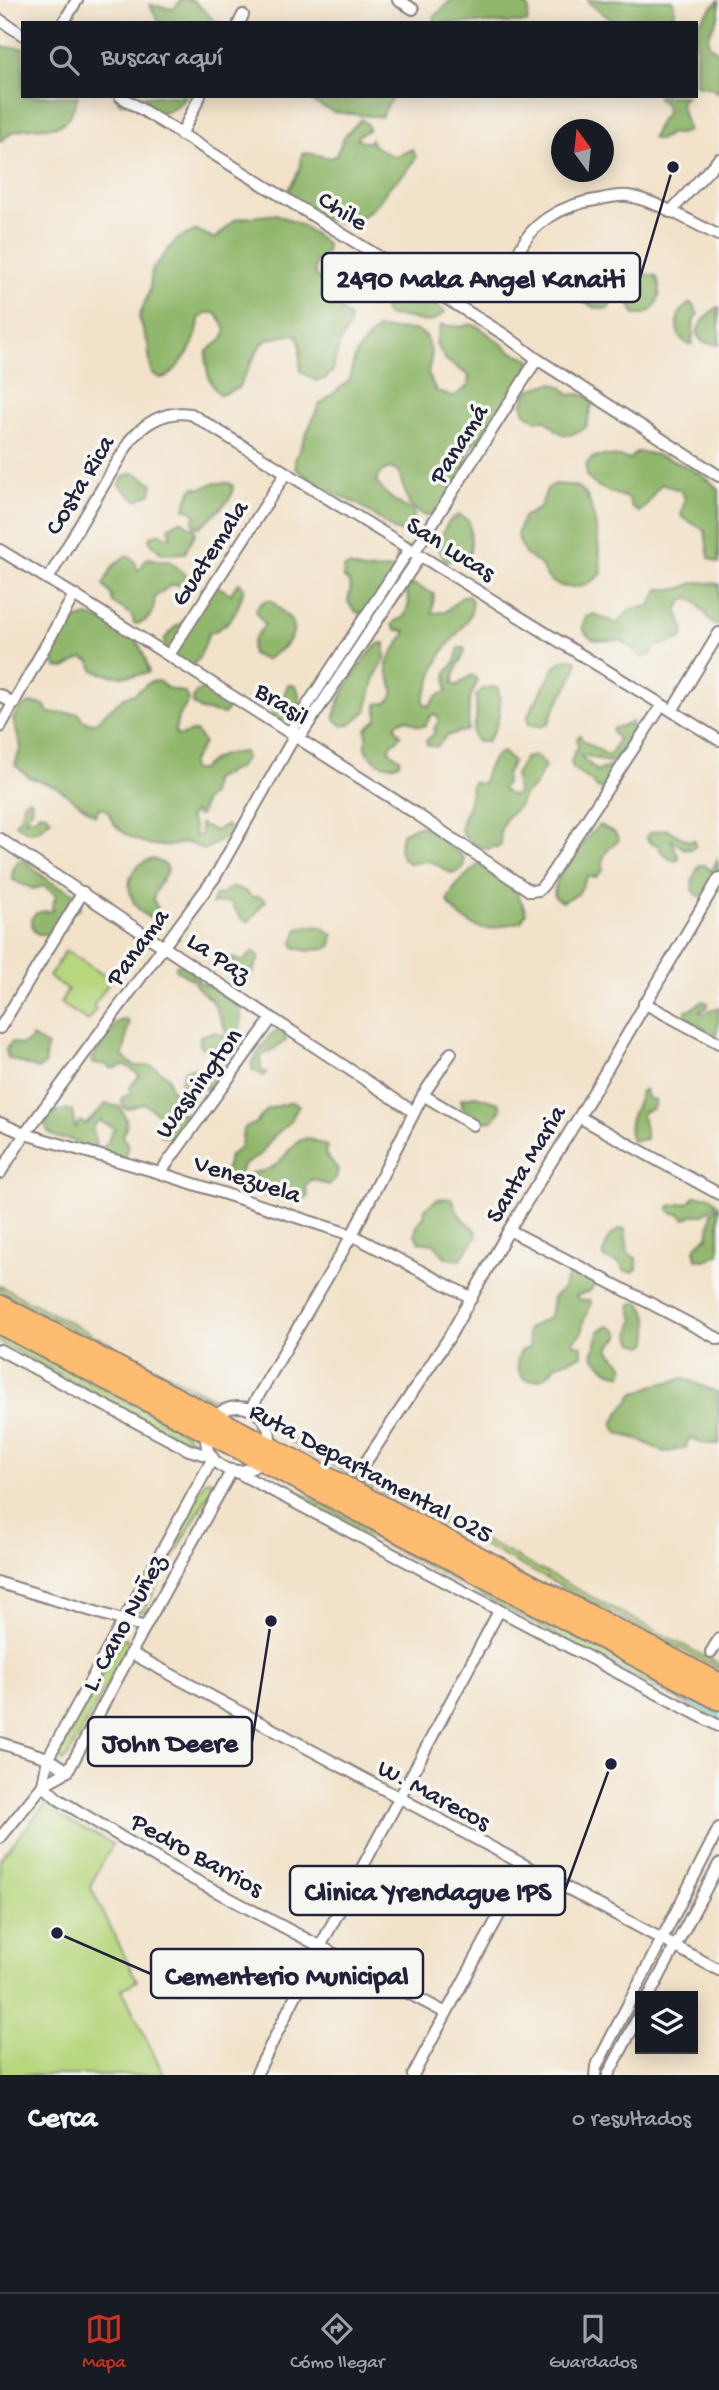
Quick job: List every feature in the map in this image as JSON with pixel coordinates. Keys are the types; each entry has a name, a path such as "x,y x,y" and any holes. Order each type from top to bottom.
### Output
{"highway":[{"name":"Ruta Departamental 025","path":"0,1305 211,1426"},
{"name":"Ruta Departamental 025","path":"0,1324 211,1426 719,1684"},
{"name":"Ruta Departamental 025","path":"265,1454 719,1700"}],"street":[{"path":"63,21 77,0"},
{"path":"398,0 413,9"},
{"path":"0,20 21,34"},
{"name":"Chile","path":"123,98 505,335 537,359 719,476"},
{"path":"181,135 199,98"},
{"path":"670,212 719,159"},
{"path":"516,262 522,243 536,227 555,214 583,201 628,196 718,234"},
{"name":"Panamá","path":"415,551 537,359"},
{"name":"San Lucas","path":"156,419 176,411 191,414 719,740"},
{"name":"Costa Rica","path":"48,579 131,439 140,429 156,419"},
{"name":"Guatemala","path":"169,655 286,473"},
{"name":"Brasil","path":"0,550 415,813 530,891 539,890 667,708"},
{"name":"Panama","path":"0,1173 25,1134 215,877 294,737 293,727 407,553 415,551"},
{"path":"0,727 74,595"},
{"path":"667,708 719,632"},
{"path":"0,695 14,704"},
{"name":"La Paz","path":"0,839 414,1112"},
{"name":"Santa Maria","path":"361,1469 448,1339 509,1230 579,1117 644,1003 714,895 719,878"},
{"path":"0,1028 83,892"},
{"path":"644,1003 719,1043"},
{"name":"Washington","path":"160,1173 272,1018"},
{"path":"250,1410 352,1235 423,1095 451,1053"},
{"path":"423,1095 473,1125"},
{"path":"579,1117 719,1194"},
{"name":"Venezuela","path":"0,1123 25,1134 160,1173 352,1235 472,1298"},
{"path":"509,1230 719,1339"},
{"path":"0,1350 189,1450 212,1457"},
{"path":"232,1470 251,1468 265,1454 270,1439 266,1423 250,1410 230,1409 211,1426 208,1450 224,1467 719,1726"},
{"name":"L. Cano Nuñez","path":"43,1785 48,1758 212,1457"},
{"name":"L. Cano Nuñez","path":"0,1838 43,1785 68,1771 232,1470"},
{"path":"0,1583 145,1627"},
{"path":"256,2075 321,1945 499,1611"},
{"path":"711,1652 719,1639"},
{"name":"W. Marecos","path":"131,1653 719,1970"},
{"path":"0,1743 48,1758 68,1771"},
{"name":"Pedro Barrios","path":"43,1785 58,1799 176,1870 446,2013"},
{"path":"595,2075 596,2067 719,1828"},
{"path":"652,1991 719,1864"},
{"path":"413,2075 525,1867"},
{"path":"608,2075 635,2024"}],"green space":[{"path":"181,0 193,0 215,21 158,21 150,5 174,9"},
{"path":"451,0 521,0 529,9 527,21 435,21 434,17"},
{"path":"588,0 668,0 673,1 675,11 672,21 613,21"},
{"path":"719,0 719,15 708,36 709,45 719,53 719,94 711,88 698,85 698,23"},
{"path":"0,47 21,48 21,98 77,98 73,111 60,125 13,132 0,142"},
{"path":"116,98 184,98 172,109 157,112 144,110 139,104 120,103"},
{"path":"310,98 392,98 381,117 333,112 311,101"},
{"path":"684,98 680,102 688,130 680,134 671,133 659,140 652,138 667,112 666,105 658,99"},
{"path":"361,119 368,125 369,130 360,134 357,139 368,143 371,139 373,145 392,156 412,149 416,157 408,170 390,186 373,208 352,221 332,221 292,203 288,190 298,173 302,154 331,158 336,155 344,137"},
{"path":"276,214 303,226 327,244 326,253 316,262 316,276 325,281 331,300 350,318 332,372 325,379 316,381 300,371 300,343 296,334 268,339 260,346 238,388 221,395 210,381 206,357 207,351 223,339 226,329 216,313 206,313 199,319 196,336 189,351 168,377 159,378 151,372 148,344 139,317 150,290 152,270 177,239 197,230 215,239 236,219"},
{"path":"646,274 656,276 659,297 648,312 635,315 629,303 637,291 639,281"},
{"path":"577,281 609,297 609,308 592,306 566,290 570,282"},
{"path":"404,285 422,294 445,312 428,322 386,315 382,301 389,289"},
{"path":"690,303 698,315 694,319 692,344 687,344 679,334 677,323 681,312"},
{"path":"719,307 719,345 703,342 697,335 699,327 708,315"},
{"path":"470,324 479,327 512,352 531,359 523,385 507,393 498,420 470,447 462,474 435,514 425,516 410,506 398,471 389,468 381,472 376,481 392,499 414,512 413,530 403,533 296,469 295,460 319,405 350,380 358,351 377,329 417,330 425,336 432,354 428,373 436,391 454,397 468,386 469,376 446,360 436,344 441,325 461,327"},
{"path":"552,383 562,387 570,395 580,394 591,398 586,427 573,434 564,435 546,420 537,420 525,413 522,404 528,390"},
{"path":"637,452 681,464 703,476 719,490 719,563 709,558 705,531 681,516 685,498 680,490 662,484 639,512 632,508 629,499 601,488 588,477 586,468 592,458 611,456 630,459"},
{"path":"132,473 153,484 151,493 138,500 119,485 123,477"},
{"path":"214,483 229,483 233,486 231,497 202,525 194,525 196,516 189,509 185,509 189,494 195,487 200,489"},
{"path":"555,484 573,486 583,491 594,518 602,573 595,580 577,587 551,581 541,565 525,554 517,535 523,517 540,508 547,489"},
{"path":"460,515 469,521 470,552 465,560 445,561 438,548 441,538 451,520"},
{"path":"182,520 189,527 194,527 196,532 185,553 162,554 149,540 151,536 160,533 166,537 171,536 169,527"},
{"path":"399,548 417,548 402,596 390,605 386,604 370,613 360,614 348,601 351,588 343,577 344,568 394,569 397,566 396,552"},
{"path":"125,556 130,556 137,570 141,569 149,558 171,562 187,576 190,585 171,585 155,597 148,619 134,624 132,615 113,603 111,594 103,585 113,566"},
{"path":"697,582 719,584 719,625 714,625 696,602 688,597 677,611 684,629 682,638 656,647 651,655 642,657 621,640 592,639 582,626 586,617 594,614 617,624 630,609 650,606 659,589 679,589"},
{"path":"240,583 244,587 237,609 223,626 209,633 198,660 188,667 173,666 164,640 174,628 187,619 191,608 201,599 201,589 214,584 231,594"},
{"path":"413,584 434,594 432,613 445,612 463,596 468,595 472,602 469,617 437,663 424,695 424,704 429,706 438,695 447,692 446,673 455,662 459,648 464,648 465,652 452,683 456,686 472,675 477,682 469,701 468,730 446,736 437,747 427,745 426,741 434,734 438,716 430,716 423,726 417,726 406,719 397,723 395,727 401,735 389,749 400,758 399,763 389,765 379,763 365,748 366,729 377,719 377,704 386,703 393,695 388,662 406,631 396,630 392,625 404,617 409,604 406,588"},
{"path":"267,600 272,601 288,617 293,630 288,642 265,660 252,654 251,649 265,625 256,611 258,606"},
{"path":"87,616 121,628 135,639 149,672 128,676 107,675 93,670 90,661 82,658 65,668 56,667 53,657 69,622"},
{"path":"380,643 385,643 385,660 375,677 366,711 352,723 343,726 335,720 339,702 359,667"},
{"path":"563,660 577,661 573,677 549,722 541,727 528,724 528,715 555,667"},
{"path":"159,681 167,688 186,693 189,701 178,717 175,732 178,736 196,731 204,743 191,763 192,770 201,770 215,758 225,755 244,752 246,757 238,768 213,780 211,795 204,801 201,815 197,816 195,812 189,818 194,826 195,837 201,835 200,824 215,831 226,825 230,828 227,837 204,850 188,843 166,846 148,844 131,837 116,826 108,811 100,807 95,815 56,787 29,777 15,765 21,747 13,719 26,705 44,705 49,713 78,713 84,721 94,723 124,697 134,694 150,682"},
{"path":"288,685 297,688 301,703 290,719 281,721 272,718 272,709 282,699"},
{"path":"498,688 499,695 497,724 486,742 477,742 473,736 476,696 483,689"},
{"path":"206,689 220,693 228,699 229,707 224,714 201,710 193,704 195,693"},
{"path":"632,722 630,739 614,761 581,756 597,771 612,766 614,776 607,790 597,788 573,768 571,763 580,735 582,740 608,755 618,738 612,729"},
{"path":"503,752 513,762 506,774 506,784 502,787 512,796 517,793 515,775 525,758 535,756 545,766 534,787 523,795 520,805 506,818 500,831 501,845 490,849 466,838 461,826 473,782 483,783 492,760"},
{"path":"28,799 32,801 31,810 25,820 36,817 39,813 46,814 51,819 38,831 29,832 15,824 22,814 23,803"},
{"path":"599,825 614,832 619,840 606,853 603,870 596,877 587,877 578,894 561,902 554,896 559,876 570,858"},
{"path":"420,826 461,855 464,858 463,868 452,873 432,862 410,864 402,858 399,849 402,834"},
{"path":"666,829 688,841 695,840 695,847 685,849 671,840 679,858 676,861 667,857 658,845 650,843 646,837 649,833"},
{"path":"24,859 44,877 73,893 79,900 81,906 72,913 61,916 52,934 38,934 34,931 32,920 35,914 53,911 56,895 44,886 33,889 13,880 15,867 19,860"},
{"path":"153,859 166,865 168,870 153,899 160,913 154,920 137,907 130,888 134,870"},
{"path":"717,860 719,873 706,897 699,896 692,885 697,870 700,865 705,865 711,871"},
{"path":"479,864 514,890 526,913 521,922 487,929 473,925 461,917 447,901 457,884"},
{"path":"232,887 253,898 258,896 266,901 248,922 241,918 230,902 212,904 215,895 220,895"},
{"path":"307,926 322,927 333,935 331,947 308,951 294,947 298,929"},
{"path":"66,950 111,980 93,1006 96,1009 88,1021 60,1003 68,990 49,977"},
{"path":"255,952 259,958 248,982 239,983 230,976 225,967 232,958 244,961"},
{"path":"186,964 201,983 215,988 226,998 239,1004 241,1011 239,1031 225,1055 224,1069 216,1074 212,1053 200,1046 200,1036 214,1032 223,1036 227,1034 212,1001 193,980 176,970 176,965"},
{"path":"703,1001 708,1003 707,1008 700,1012 719,1008 717,1037 685,1017 686,1010"},
{"path":"126,1019 129,1023 122,1056 135,1066 152,1066 168,1076 171,1090 177,1097 167,1105 171,1104 176,1112 188,1116 186,1130 180,1137 162,1136 155,1126 160,1121 160,1116 144,1103 129,1109 124,1108 121,1099 131,1092 130,1087 138,1074 125,1065 112,1069 104,1064 93,1064 91,1059 117,1022"},
{"path":"280,1030 286,1033 286,1041 261,1057 261,1070 267,1073 263,1076 252,1069 252,1062 271,1034"},
{"path":"32,1037 48,1046 46,1064 38,1069 8,1058 6,1049 12,1042 21,1045 33,1039"},
{"path":"193,1067 211,1073 211,1086 196,1089 180,1085 184,1071"},
{"path":"645,1089 647,1098 656,1101 652,1109 643,1112 646,1139 632,1141 630,1121 641,1091"},
{"path":"475,1096 499,1103 501,1109 493,1121 483,1122 463,1109 461,1099"},
{"path":"292,1102 299,1105 290,1122 275,1135 260,1155 243,1166 237,1180 224,1174 230,1156 241,1146 246,1127 255,1124 268,1109"},
{"path":"106,1104 120,1107 126,1118 123,1136 128,1146 122,1165 103,1160 101,1148 107,1144 115,1128 104,1124 102,1120 95,1124 92,1130 96,1144 92,1149 68,1139 60,1139 46,1127 52,1112 72,1110 75,1128 80,1121 85,1124 88,1122"},
{"path":"307,1138 327,1146 325,1154 338,1169 336,1178 329,1185 311,1179 306,1187 308,1197 300,1204 263,1195 246,1186 243,1177 271,1168 281,1161 296,1143"},
{"path":"695,1196 710,1196 717,1204 703,1215 692,1215 685,1219 670,1211 669,1206 688,1203"},
{"path":"438,1199 453,1200 459,1214 476,1231 477,1236 460,1260 446,1258 434,1244 419,1242 415,1234 417,1225 424,1217 425,1208"},
{"path":"719,1206 719,1254 705,1260 696,1259 697,1246 708,1237 712,1212"},
{"path":"620,1229 625,1229 628,1253 637,1259 637,1269 633,1272 625,1271 619,1263 605,1259 603,1255 609,1237"},
{"path":"575,1268 596,1283 590,1291 576,1296 579,1300 590,1300 591,1305 581,1334 573,1344 582,1346 582,1355 555,1365 542,1378 524,1379 517,1362 521,1351 530,1347 528,1329 550,1317 553,1298 563,1288 571,1270"},
{"path":"0,1286 213,1400 184,1388 0,1291"},
{"path":"640,1303 646,1311 649,1322 647,1344 643,1346 634,1343 630,1334 634,1320 630,1305"},
{"path":"609,1326 620,1336 610,1346 610,1351 624,1366 622,1375 608,1371 592,1355 600,1330"},
{"path":"0,1335 177,1428 192,1440 187,1441 165,1430 0,1343"},
{"path":"683,1378 719,1393 719,1444 707,1444 689,1438 686,1447 664,1452 641,1440 618,1433 613,1425 634,1393"},
{"path":"288,1437 719,1664 719,1669 308,1453 287,1439"},
{"path":"272,1478 719,1713 719,1721 263,1480"},
{"path":"210,1480 213,1486 144,1610 139,1613 136,1609 205,1481"},
{"path":"123,1638 129,1644 67,1758 62,1761 59,1754"},
{"path":"49,1800 59,1816 113,1844 90,1886 137,1981 122,1989 164,2075 0,2075 0,1859"},
{"path":"659,1957 663,1959 646,1991 641,1991"},
{"path":"635,2002 635,2011 600,2075 598,2072"}],"waterway":[{"path":"650,1680 719,1716"}],"place":[{"name":"2490 Maka Angel Kanaiti","path":"673,167"},
{"name":"John Deere","path":"271,1621"},
{"name":"Clinica Yrendague IPS","path":"611,1764"},
{"name":"Cementerio Municipal","path":"57,1933"}]}
